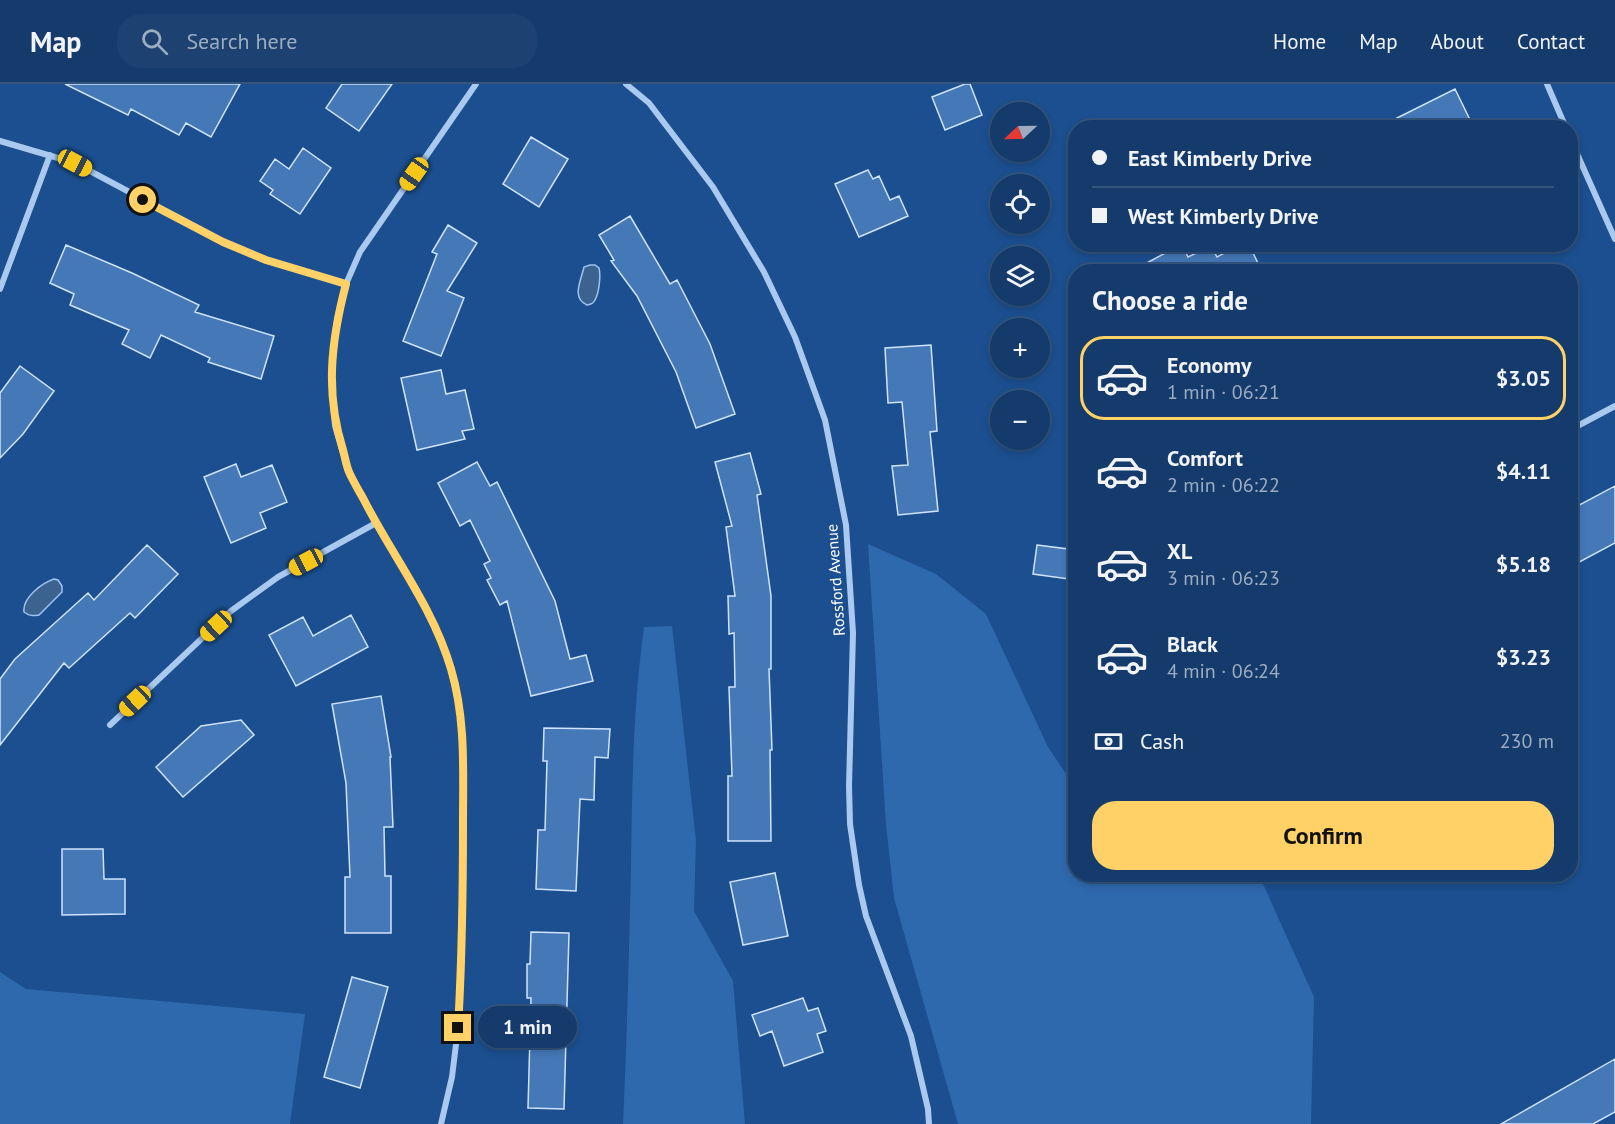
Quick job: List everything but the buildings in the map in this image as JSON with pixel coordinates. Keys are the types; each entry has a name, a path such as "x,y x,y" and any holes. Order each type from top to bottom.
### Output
{"street":[{"path":"441,1124 453,1067 461,977 463,758 460,710 441,639 424,604 348,470 335,426 331,379 337,319 346,284 360,252 476,84"},
{"name":"Rossford Avenue","path":"626,84 649,103 713,187 764,272 795,337 825,420 846,525 853,633 850,824 859,885 866,916 911,1036 928,1109 929,1124"},
{"path":"1547,84 1563,120"},
{"path":"0,141 75,163 223,242 266,260 346,284"},
{"path":"0,289 50,154"},
{"path":"1578,156 1615,239"},
{"path":"1578,426 1615,406"},
{"path":"110,725 231,611 278,577 376,523"}],"shaded area":[{"path":"590,265 599,268 600,280 595,300 587,305 579,298 578,289 584,267"},
{"path":"868,544 936,574 986,614 1048,747 1068,777 1068,882 1262,882 1314,997 1311,1124 958,1124 894,898 886,825"},
{"path":"54,579 58,580 62,586 62,592 39,615 24,612 29,596"},
{"path":"672,626 696,841 694,911 733,981 745,1124 623,1124 637,687 644,627"},
{"path":"0,972 26,989 305,1014 290,1124 0,1124"}],"route":[{"path":"143,200 223,242 266,260 346,284 337,319 331,379 335,426 348,470 424,604 441,639 460,710 463,758 463,866 458,1028"}]}
